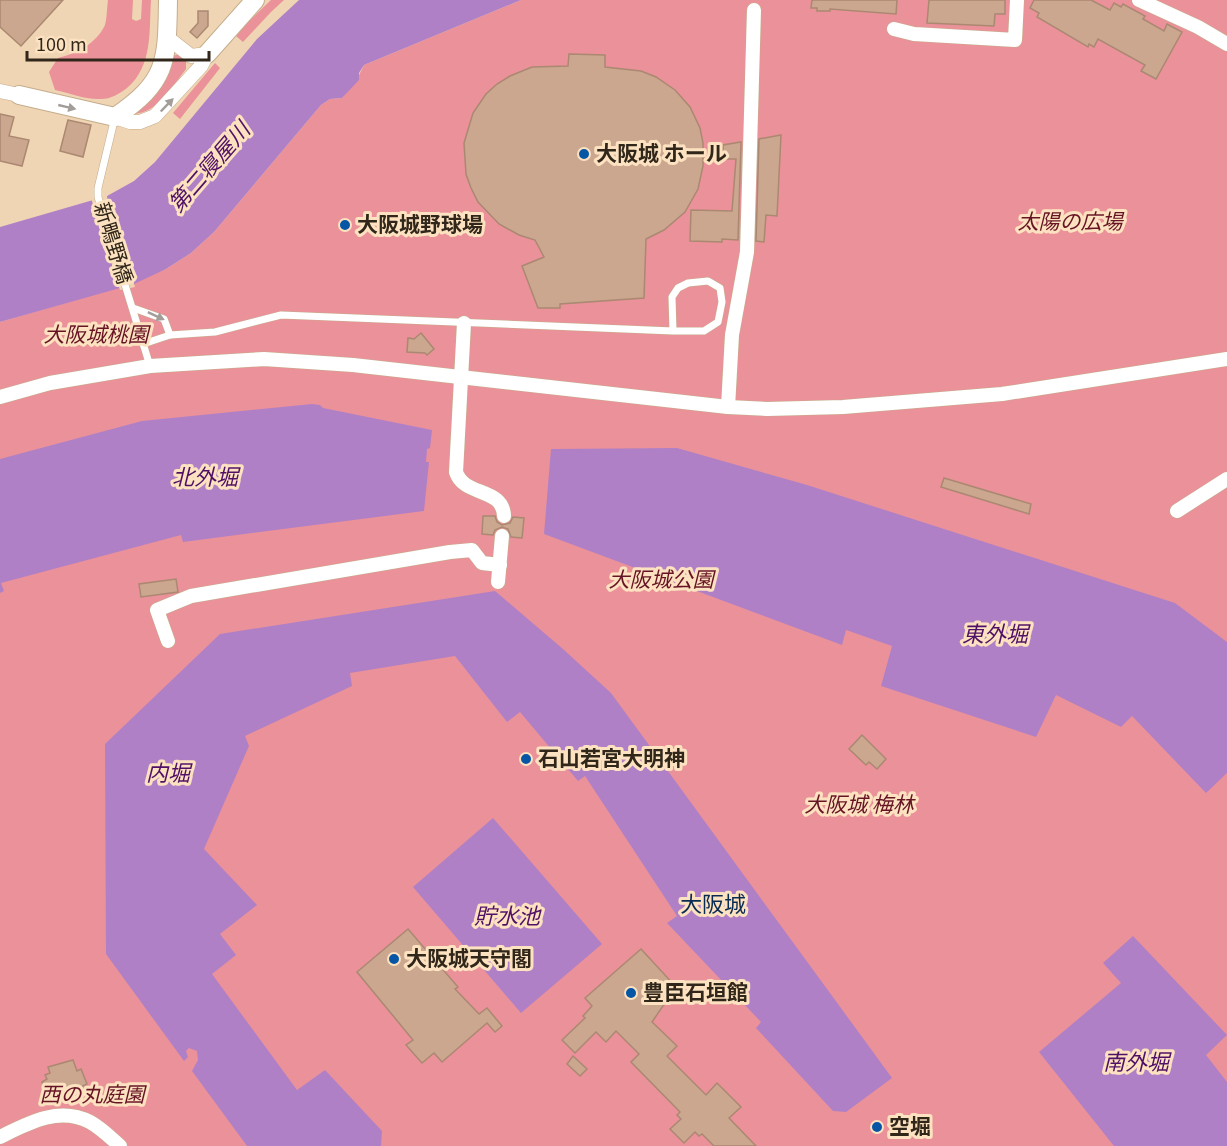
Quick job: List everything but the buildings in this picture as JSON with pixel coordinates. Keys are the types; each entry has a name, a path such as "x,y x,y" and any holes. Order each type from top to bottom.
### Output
{"street":[{"path":"115,117 137,102 156,81 165,57 168,38 168,0"},
{"path":"0,91 130,122 140,122 155,116 201,66 207,54 255,0"},
{"path":"894,29 914,34 1015,40 1017,0"},
{"path":"1139,0 1198,27 1227,44"},
{"path":"728,407 732,335 747,252 754,10"},
{"path":"168,38 191,56 207,54"},
{"path":"464,323 456,472 465,486 496,499 504,516"},
{"path":"0,397 50,383 150,366 264,359 353,365 728,407 767,409 843,407 1002,394 1227,359"},
{"path":"1177,511 1227,479"},
{"path":"498,582 502,536"},
{"path":"168,641 157,610 190,596 450,552 472,550 482,563 500,566"},
{"path":"0,1137 48,1116 66,1116 90,1122 120,1146"}],"lane":[{"name":"新鴫野橋","path":"115,117 98,188 98,197 150,366"},
{"path":"143,344 170,335 215,332 280,315 673,331 704,331 718,322 722,302 720,288 708,281 688,283 678,288 672,297 673,331"},
{"path":"132,308 164,319 170,335"}],"green space":[{"path":"108,0 133,0 132,19 136,21 141,19 142,0 151,0 148,47 141,69 127,88 108,98 89,98 55,90 49,72 58,58 79,50 97,37 105,25"},
{"path":"271,0 284,0 243,42 236,36"},
{"name":"大阪城公園","path":"521,0 1227,0 1227,1146 0,1146 0,322 120,287 166,269 191,253 214,232 321,105 330,99 342,98 364,65"},
{"path":"179,55 186,61 186,69 170,91 150,109 133,114 172,56"},
{"path":"215,63 220,68 180,119 173,113"}],"water":[{"name":"第二寝屋川","path":"299,0 521,0 364,65 359,73 359,80 342,98 330,99 321,105 214,232 191,253 166,269 134,284 0,322 0,227 107,196 134,181 155,162 257,39"},
{"name":"北外堀","path":"312,404 432,430 430,448 427,449 426,462 429,462 424,511 183,542 181,535 1,583 4,591 0,593 0,459 142,421"},
{"name":"東外堀","path":"677,448 807,485 1175,603 1227,642 1227,773 1206,793 1132,716 1121,727 1056,695 1036,737 881,686 892,646 846,630 842,645 544,534 551,449"},
{"name":"内堀","path":"495,591 611,693 892,1078 846,1112 833,1111 756,1028 761,1022 667,923 677,916 585,776 578,781 520,712 507,722 455,656 350,673 352,686 245,736 249,746 204,849 257,905 220,934 236,955 212,974 297,1090 325,1070 382,1131 381,1146 247,1146 192,1071 198,1060 197,1051 189,1048 186,1051 188,1057 184,1061 106,954 105,744 220,634"},
{"name":"貯水池","path":"493,818 602,944 521,1013 413,887"},
{"name":"南外堀","path":"1133,936 1227,1035 1206,1055 1227,1082 1227,1146 1114,1146 1039,1052 1121,983 1103,963"}],"pier":[{"path":"108,192 107,197 135,287 120,290 91,198"}],"place":[{"name":"大阪城 ホール","path":"584,154"},
{"name":"大阪城野球場","path":"345,225"},
{"name":"石山若宮大明神","path":"526,759"},
{"name":"大阪城天守閣","path":"394,959"},
{"name":"豊臣石垣館","path":"631,993"},
{"name":"空堀","path":"877,1127"}],"district":[{"name":"大阪城","path":"713,904"}],"park label":[{"name":"太陽の広場","path":"1070,222"},
{"name":"大阪城桃園","path":"96,335"},
{"name":"大阪城 梅林","path":"859,805"},
{"name":"西の丸庭園","path":"92,1095"}]}
